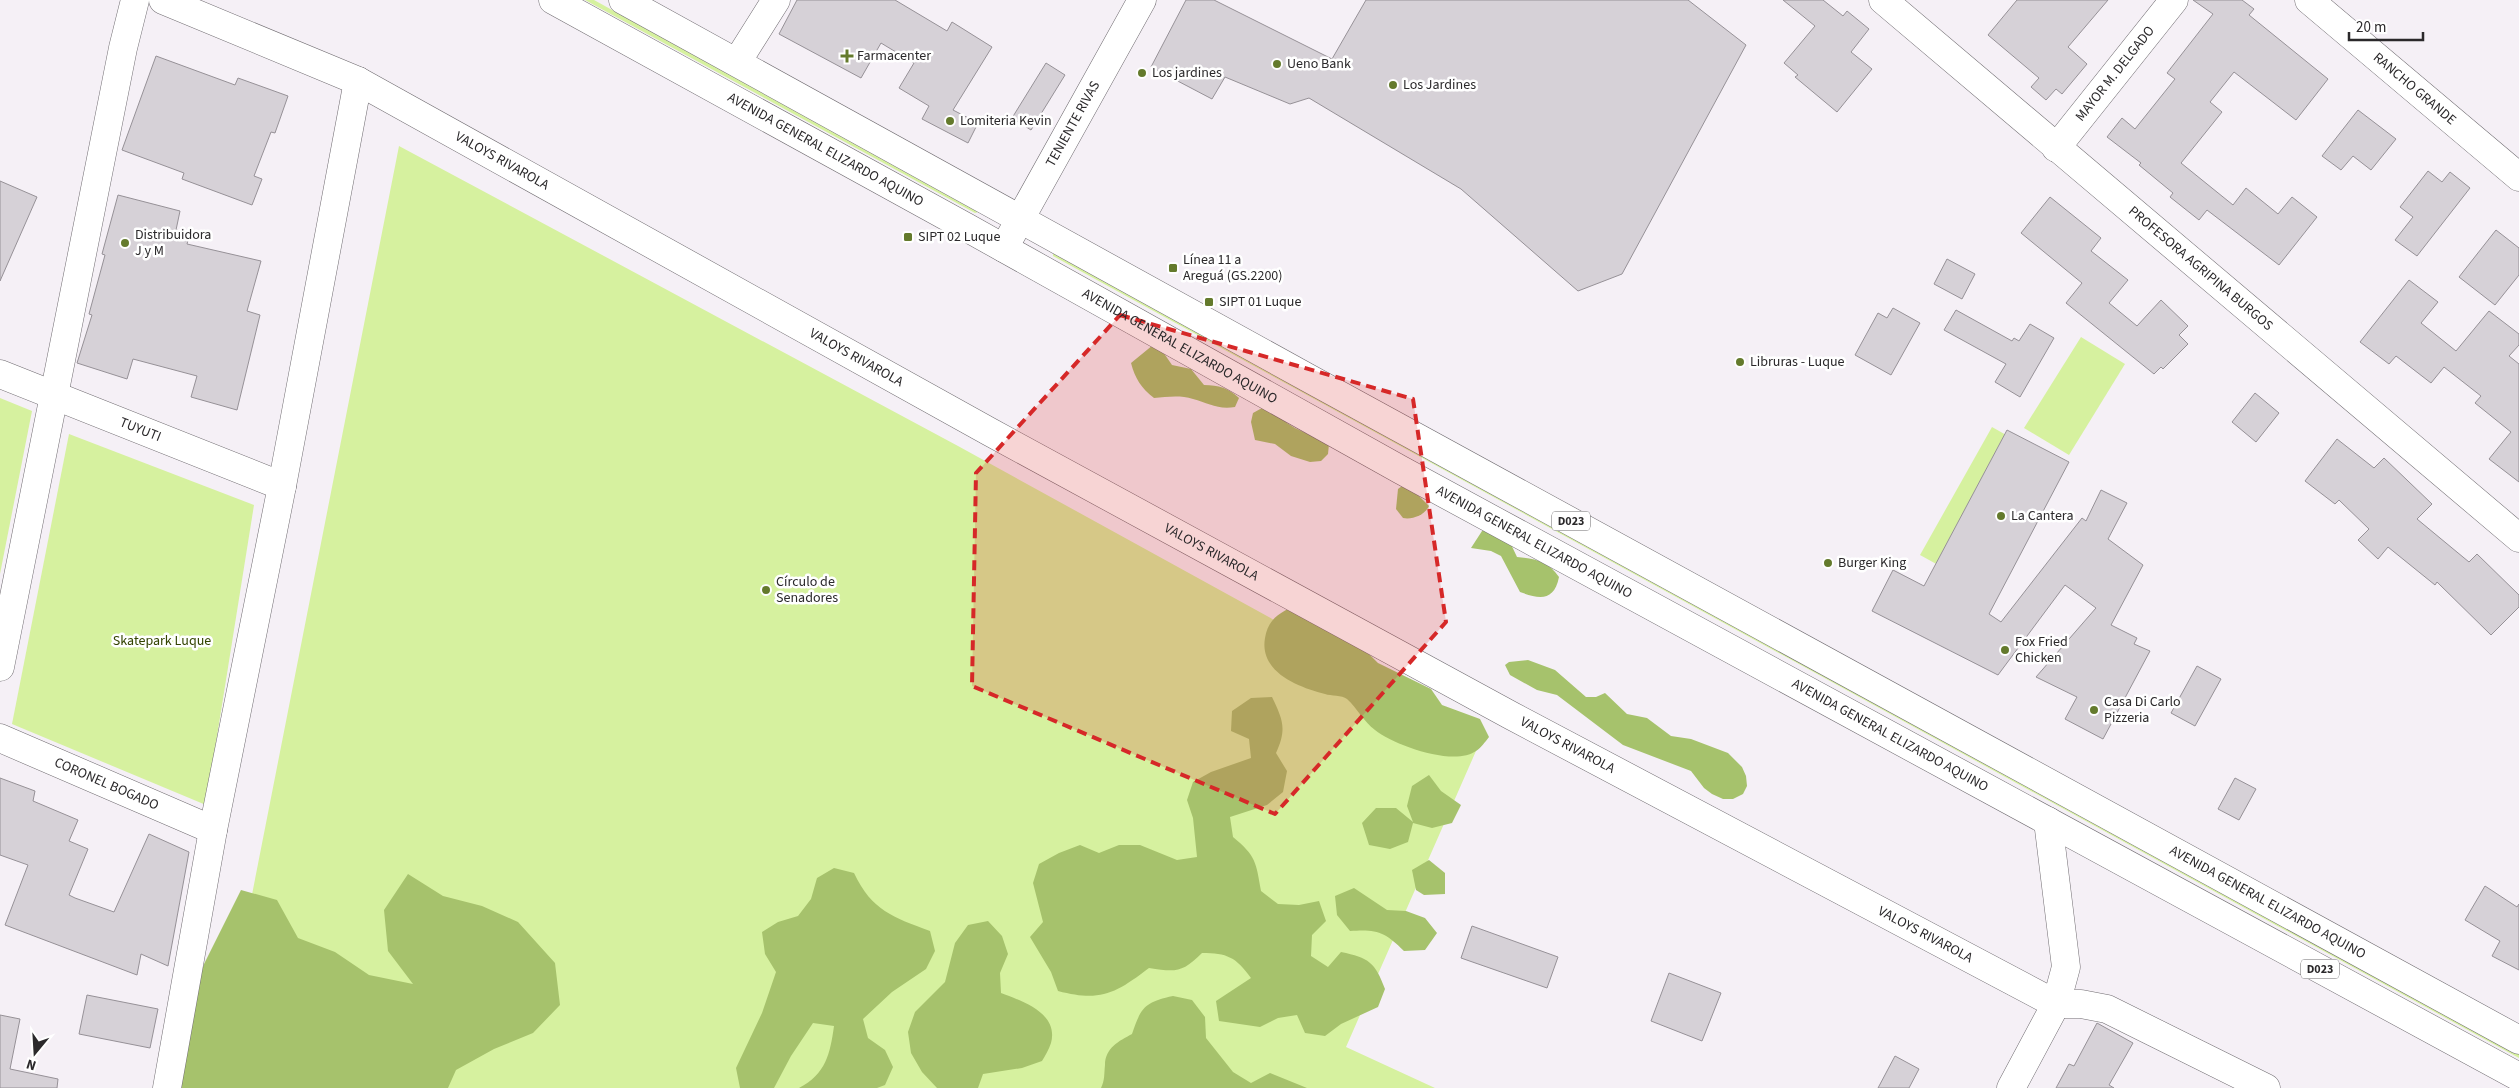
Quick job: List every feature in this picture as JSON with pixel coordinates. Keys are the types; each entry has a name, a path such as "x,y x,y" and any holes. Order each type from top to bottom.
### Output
{"street":[{"name":"VALOYS RIVAROLA","path":"163,0 358,81 990,432 1503,712 2056,1004 2081,1004 2107,1009 2266,1088"},
{"name":"AVENIDA GENERAL ELIZARDO AQUINO","path":"553,0 1004,248 1401,470 2519,1077"},
{"name":"AVENIDA GENERAL ELIZARDO AQUINO","path":"623,0 1310,379 2519,1040"},
{"path":"737,62 776,0"},
{"name":"TENIENTE RIVAS","path":"1004,248 1142,0"},
{"name":"PROFESORA AGRIPINA BURGOS","path":"1883,0 2519,538"},
{"name":"MAYOR M. DELGADO","path":"2056,148 2174,0"},
{"name":"RANCHO GRANDE","path":"2309,0 2519,177"},
{"path":"0,667 134,1"},
{"path":"168,1088 213,830 282,486 358,81"},
{"name":"TUYUTI","path":"0,374 282,486"},
{"name":"CORONEL BOGADO","path":"0,738 213,830"},
{"path":"2011,1088 2056,1004 2066,967 2048,821"}],"highlighted area":[{"path":"1120,315 1413,399 1446,622 1275,814 972,686 976,473"}],"green space":[{"path":"585,0 594,0 978,212 975,213"},
{"name":"Círculo de Senadores","path":"399,146 958,446 1483,735 1346,1047 1435,1088 214,1088"},
{"path":"1053,253 2519,1053 2519,1058 1053,256"},
{"path":"2081,337 2125,364 2069,455 2024,428"},
{"path":"1153,345 1161,349 1172,365 1191,369 1204,385 1227,389 1239,398 1235,407 1218,407 1183,397 1154,398 1139,382 1131,363"},
{"path":"0,398 32,411 0,574"},
{"path":"1262,408 1281,415 1287,423 1295,428 1329,444 1328,454 1321,461 1310,462 1291,456 1275,444 1255,440 1251,422 1253,413"},
{"path":"1992,427 2061,466 1989,593 1920,555"},
{"name":"Skatepark Luque","path":"69,434 254,505 206,805 12,724"},
{"path":"1402,486 1415,492 1429,506 1425,512 1414,517 1403,518 1396,509 1398,489"},
{"path":"1491,527 1508,538 1517,557 1541,562 1555,572 1559,577 1557,585 1549,595 1539,597 1520,592 1501,556 1491,551 1471,548 1482,531"},
{"path":"1297,605 1363,648 1378,663 1431,689 1442,705 1480,719 1489,737 1478,750 1466,755 1454,757 1424,752 1396,742 1375,730 1347,699 1314,691 1283,676 1274,669 1268,660 1265,650 1265,638 1272,621 1285,610"},
{"path":"1528,660 1555,670 1586,697 1596,697 1605,693 1627,714 1647,718 1671,736 1691,739 1728,753 1742,767 1746,776 1747,786 1743,794 1733,799 1723,799 1712,794 1704,788 1691,771 1623,745 1557,695 1537,690 1510,675 1505,665 1509,662"},
{"path":"1272,697 1279,712 1282,725 1282,737 1276,753 1287,771 1283,792 1267,805 1230,817 1233,837 1246,849 1254,860 1261,891 1278,904 1299,905 1319,901 1326,921 1312,935 1311,956 1328,967 1341,952 1365,959 1378,973 1385,989 1378,1007 1341,1024 1325,1036 1305,1033 1297,1015 1278,1018 1260,1027 1219,1021 1216,1001 1251,978 1241,965 1235,961 1225,955 1211,953 1202,953 1184,968 1166,970 1149,968 1116,990 1106,993 1085,996 1058,991 1051,972 1030,937 1043,922 1033,883 1039,864 1059,853 1080,845 1099,853 1119,845 1140,845 1177,860 1197,857 1193,818 1187,800 1193,782 1211,772 1251,758 1249,739 1231,731 1232,711 1251,698"},
{"path":"1429,775 1441,791 1461,805 1452,823 1432,828 1413,823 1408,842 1390,849 1369,845 1362,823 1376,808 1396,808 1413,822 1407,806 1412,786"},
{"path":"1429,860 1445,873 1445,894 1424,895 1416,890 1412,870"},
{"path":"834,868 854,873 868,896 894,917 930,931 935,951 926,969 892,992 863,1019 868,1038 885,1050 893,1067 885,1085 877,1088 799,1088 821,1070 831,1046 834,1026 813,1023 791,1056 774,1088 740,1088 736,1068 762,1013 776,972 765,954 762,932 778,922 798,916 811,899 817,878"},
{"path":"408,874 443,896 482,906 518,922 555,963 560,1005 533,1033 494,1049 456,1070 448,1088 179,1088 192,1001 204,964 241,890 277,900 298,938 335,952 369,975 413,984 388,951 384,910"},
{"path":"1354,888 1387,910 1406,911 1425,918 1437,933 1425,950 1404,951 1380,933 1374,931 1350,931 1337,915 1335,896"},
{"path":"988,921 1002,936 1008,954 1000,973 1001,993 1028,1004 1044,1016 1050,1024 1052,1033 1051,1043 1042,1061 1022,1068 983,1074 978,1088 937,1088 922,1072 911,1053 908,1032 915,1012 945,982 955,943 968,925"},
{"path":"1173,996 1192,1000 1205,1017 1206,1038 1233,1072 1251,1083 1270,1073 1307,1088 1101,1088 1104,1080 1107,1054 1110,1050 1118,1042 1132,1034 1138,1018 1145,1007 1156,1001"}],"building":[{"path":"797,0 895,0 947,31 952,22 992,47 953,110 978,123 968,143 922,119 929,106 899,88 914,63 881,43 861,78 779,34"},
{"path":"1186,0 1214,0 1332,59 1366,0 1688,0 1746,45 1622,274 1578,291 1461,189 1309,98 1290,104 1225,77 1212,99 1151,67"},
{"path":"1783,0 1823,0 1843,16 1847,11 1869,29 1851,52 1872,69 1837,112 1795,77 1798,75 1784,63 1815,26"},
{"path":"2017,0 2108,0 2068,47 2087,64 2062,94 2056,89 2046,100 2031,87 2039,78 1988,35"},
{"path":"2193,0 2242,0 2254,9 2249,15 2328,79 2296,120 2234,72 2210,102 2222,112 2181,163 2233,205 2246,188 2278,214 2292,197 2317,217 2279,265 2207,210 2199,220 2170,197 2173,193 2139,165 2141,163 2107,137 2122,118 2135,129 2175,79 2167,73 2213,14"},
{"path":"156,56 235,85 238,78 288,96 275,133 271,132 254,176 262,179 252,205 182,179 184,173 122,150"},
{"path":"1046,63 1065,75 1031,130 1012,118"},
{"path":"2358,110 2396,139 2371,170 2353,156 2341,170 2322,156"},
{"path":"2428,171 2442,182 2450,172 2470,188 2417,256 2395,240 2413,217 2400,207"},
{"path":"0,181 37,197 0,281"},
{"path":"118,195 180,211 176,230 190,233 187,244 261,261 247,311 260,315 237,410 191,397 197,376 133,359 127,379 77,363 92,315 89,314 105,255 102,254"},
{"path":"2050,197 2101,238 2091,251 2128,280 2109,303 2137,326 2161,300 2188,326 2179,335 2188,344 2163,369 2161,367 2154,374 2066,303 2082,283 2021,233"},
{"path":"2496,230 2519,248 2519,275 2495,305 2459,277"},
{"path":"1947,259 1975,274 1962,299 1934,284"},
{"path":"2409,280 2438,302 2421,323 2456,351 2489,311 2519,334 2519,345 2509,356 2519,364 2519,482 2489,459 2511,432 2475,403 2481,396 2444,367 2431,383 2396,356 2389,364 2360,342"},
{"path":"1893,308 1920,323 1891,375 1855,355 1878,313 1887,318"},
{"path":"1956,310 2012,341 2014,338 2019,341 2030,324 2054,338 2020,397 1995,382 2006,364 1944,330"},
{"path":"2255,393 2279,413 2256,442 2232,422"},
{"path":"2007,430 2069,462 1989,614 2001,622 2082,518 2086,521 2101,490 2127,503 2108,539 2143,565 2111,625 2137,638 2134,644 2150,651 2103,739 2065,719 2077,697 2036,677 2096,608 2065,585 1998,675 1872,611 1893,570 1924,586"},
{"path":"2337,439 2374,468 2384,458 2432,504 2417,519 2469,562 2477,554 2519,595 2519,607 2491,635 2437,582 2435,585 2388,547 2378,559 2358,540 2369,529 2339,500 2335,504 2305,481"},
{"path":"2197,666 2221,679 2195,726 2171,713"},
{"path":"0,778 35,791 33,801 78,820 69,841 88,849 69,895 75,898 114,912 149,834 189,852 168,966 141,954 137,975 5,925 28,865 0,855"},
{"path":"2235,778 2256,789 2239,820 2218,809"},
{"path":"2485,886 2517,907 2519,904 2519,970 2492,956 2500,941 2465,920"},
{"path":"1472,926 1558,957 1547,988 1461,958"},
{"path":"1669,973 1721,993 1702,1041 1651,1021"},
{"path":"87,995 158,1009 150,1048 79,1034"},
{"path":"0,1015 20,1019 10,1069 58,1079 57,1088 0,1088"},
{"path":"2097,1023 2133,1043 2109,1085 2114,1088 2056,1088 2069,1064 2074,1066"},
{"path":"1895,1056 1919,1069 1909,1088 1878,1088"}],"place":[{"name":"Farmacenter","path":"847,56"},
{"name":"Ueno Bank","path":"1277,64"},
{"name":"Los jardines","path":"1142,73"},
{"name":"Los Jardines","path":"1393,85"},
{"name":"Lomiteria Kevin","path":"950,121"},
{"name":"SIPT 02 Luque","path":"908,237"},
{"name":"Distribuidora J y M","path":"125,243"},
{"name":"Línea 11 a Areguá (GS.2200)","path":"1173,268"},
{"name":"SIPT 01 Luque","path":"1209,302"},
{"name":"Libruras - Luque","path":"1740,362"},
{"name":"La Cantera","path":"2001,516"},
{"name":"Burger King","path":"1828,563"},
{"name":"Círculo de Senadores","path":"766,590"},
{"name":"Fox Fried Chicken","path":"2005,650"},
{"name":"Casa Di Carlo Pizzeria","path":"2094,710"}]}
